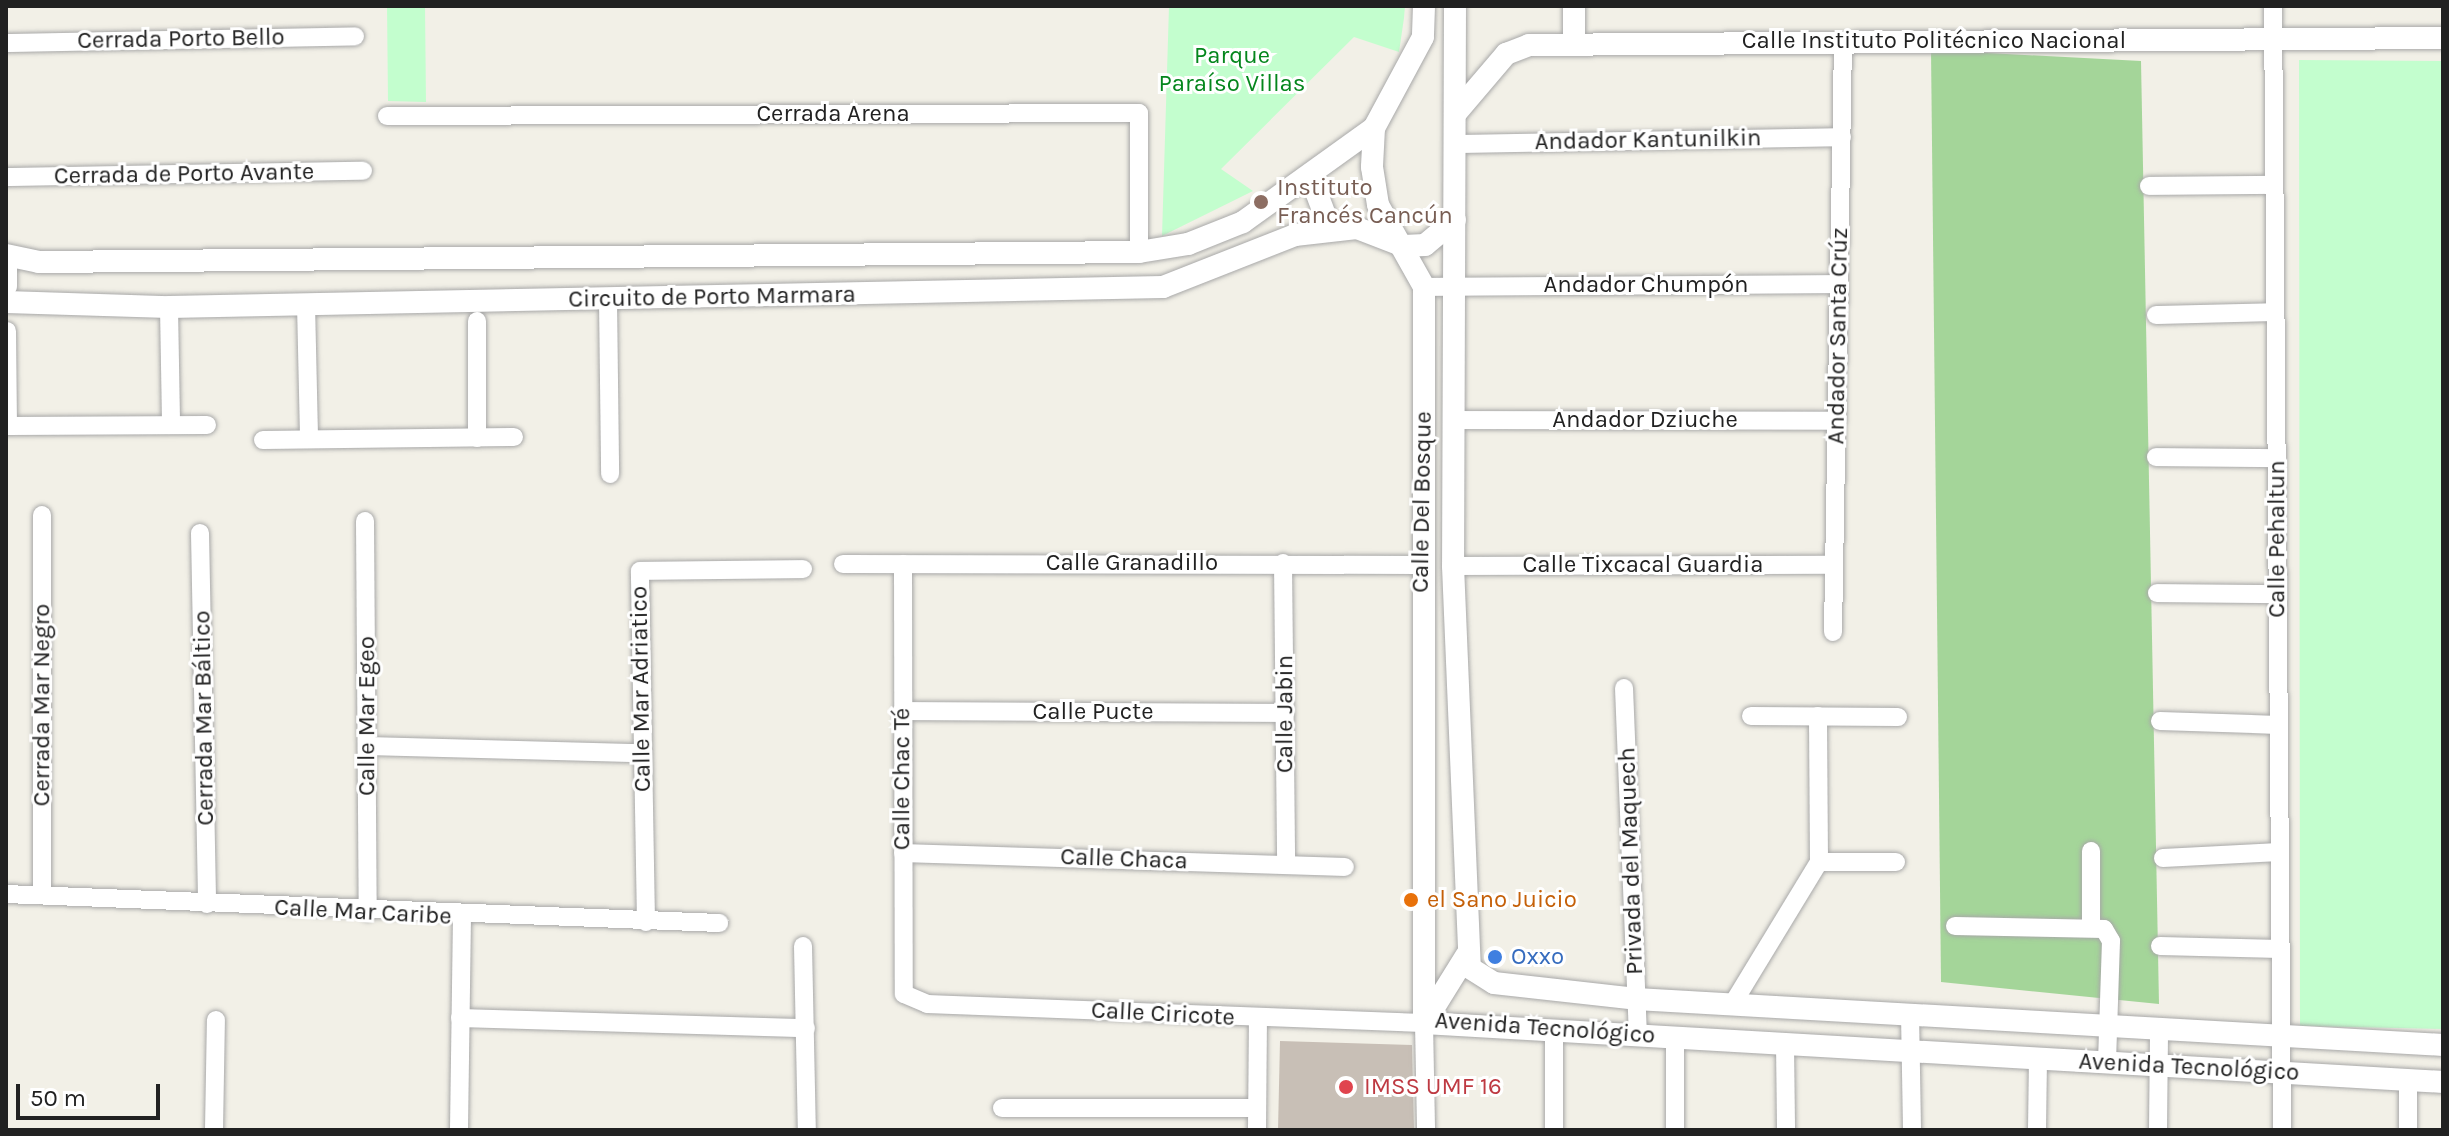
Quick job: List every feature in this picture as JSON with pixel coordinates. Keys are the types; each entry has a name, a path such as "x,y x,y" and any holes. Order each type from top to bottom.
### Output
{"street":[{"path":"1423,37 1424,6"},
{"path":"1374,128 1423,37 1454,6"},
{"name":"Calle Del Bosque","path":"1454,6 1453,566 1466,956"},
{"path":"1574,6 1574,45"},
{"name":"Calle Pehaltun","path":"2273,6 2282,1130"},
{"name":"Cerrada Porto Bello","path":"6,43 355,36"},
{"name":"Calle Instituto Politécnico Nacional","path":"1455,114 1506,54 1529,45 2443,38"},
{"name":"Andador Santa Crúz","path":"1833,632 1843,41"},
{"name":"Cerrada Arena","path":"387,116 1139,113 1139,252"},
{"name":"Calle Del Bosque","path":"1374,128 1378,205 1404,246 1424,287 1420,565 1424,1023"},
{"name":"Circuito de Porto Marmara","path":"6,286 6,258 71,262 1139,252 1188,244 1243,222 1374,128"},
{"name":"Andador Kantunilkin","path":"1455,144 1842,137"},
{"name":"Cerrada de Porto Avante","path":"6,177 363,171"},
{"path":"1310,176 1330,228"},
{"path":"2149,186 2274,185"},
{"path":"1404,246 1436,239 1455,220"},
{"name":"Circuito de Porto Marmara","path":"6,302 169,307 1163,287 1330,228 1357,228 1404,246"},
{"name":"Andador Chumpón","path":"1424,287 1839,284"},
{"path":"608,299 610,474"},
{"path":"306,304 309,439"},
{"path":"169,307 171,425"},
{"path":"2156,315 2275,312"},
{"path":"477,321 477,438"},
{"path":"7,331 8,426 207,425"},
{"name":"Andador Dziuche","path":"1453,420 1837,421"},
{"path":"263,440 514,437"},
{"path":"2156,457 2276,458"},
{"name":"Cerrada Mar Negro","path":"42,515 42,895"},
{"name":"Calle Mar Egeo","path":"365,521 368,912"},
{"name":"Cerrada Mar Báltico","path":"200,533 207,904"},
{"name":"Calle Jabin","path":"1283,563 1286,864"},
{"name":"Calle Granadillo","path":"843,564 1420,565"},
{"name":"Calle Chac Té","path":"903,564 904,994"},
{"name":"Calle Tixcacal Guardia","path":"1453,566 1834,565"},
{"name":"Calle Mar Adriatico","path":"646,922 640,571 803,569"},
{"path":"2157,593 2277,594"},
{"name":"Privada del Maquech","path":"1624,688 1638,1035"},
{"name":"Calle Pucte","path":"902,711 1285,713"},
{"path":"1751,716 1898,717"},
{"path":"1732,1005 1819,862 1818,716"},
{"path":"2160,721 2278,725"},
{"path":"367,746 641,753"},
{"path":"2091,851 2091,924"},
{"path":"2163,858 2279,852"},
{"name":"Calle Chaca","path":"903,853 1345,867"},
{"path":"1819,862 1896,862"},
{"name":"Calle Mar Caribe","path":"6,894 462,917 719,923"},
{"path":"459,1130 462,917"},
{"path":"1955,926 2091,924 2104,929 2111,941 2107,1062"},
{"path":"803,946 807,1130"},
{"path":"2160,946 2280,949"},
{"name":"Avenida Tecnológico","path":"2443,1045 1636,999 1494,983 1476,974 1466,956 1424,1023 2443,1082"},
{"name":"Calle Ciricote","path":"904,994 927,1004 1424,1023"},
{"path":"1910,1014 1912,1130"},
{"path":"460,1018 806,1028"},
{"path":"1257,1130 1258,1019"},
{"path":"214,1130 216,1020"},
{"path":"1424,1023 1426,1130"},
{"path":"2158,1130 2159,1028"},
{"path":"1554,1030 1554,1130"},
{"path":"1675,1037 1675,1130"},
{"path":"1785,1044 1786,1130"},
{"path":"2037,1130 2038,1058"},
{"path":"2408,1080 2408,1130"},
{"path":"1002,1108 1257,1108"}],"green space":[{"path":"387,6 425,6 426,102 388,101"},
{"name":"Parque Paraíso Villas","path":"1169,6 1405,6 1399,52 1354,37 1221,169 1253,191 1162,236"},
{"path":"1931,50 2141,61 2159,1004 1941,982"},
{"path":"2299,60 2443,61 2443,1029 2300,1026"}],"building":[{"name":"IMSS UMF 16","path":"1280,1041 1412,1045 1414,1130 1278,1130"}],"place":[{"name":"Instituto Francés Cancún","path":"1261,202"},
{"name":"el Sano Juicio","path":"1411,900"},
{"name":"Oxxo","path":"1495,957"},
{"name":"IMSS UMF 16","path":"1346,1087"}]}
